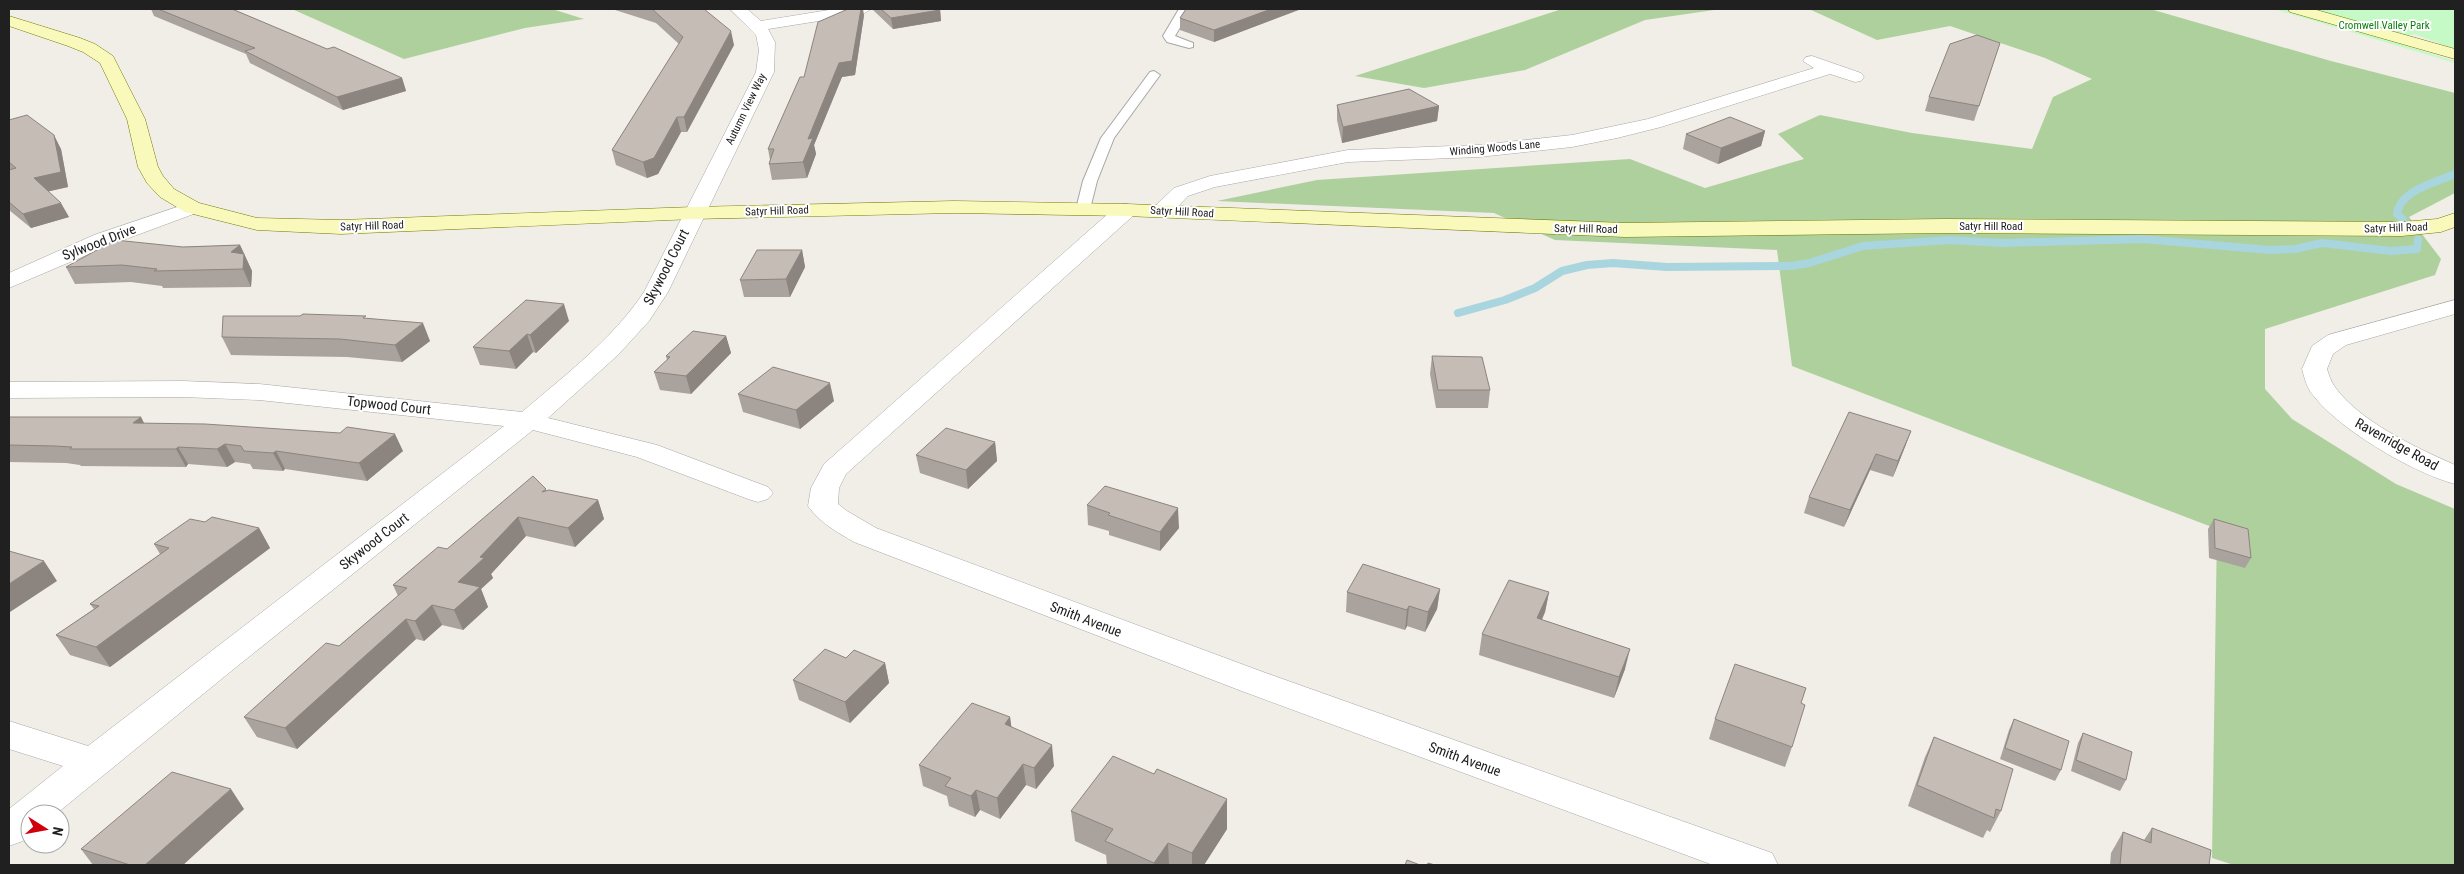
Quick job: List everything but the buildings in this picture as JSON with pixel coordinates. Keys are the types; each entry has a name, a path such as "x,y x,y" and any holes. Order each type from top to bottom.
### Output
{"street":[{"name":"Autumn View Way","path":"694,213 765,72 768,48 758,26 738,9"},
{"path":"758,26 863,9"},
{"path":"2296,9 2455,54"},
{"name":"Satyr Hill Road","path":"9,20 90,48 107,60 136,119 148,168 154,179 168,193 192,208 257,224 340,227 694,213 954,207 1161,211 1626,230 1935,226 2411,229 2453,222"},
{"path":"1805,58 1855,77"},
{"name":"Winding Woods Lane","path":"1161,211 1182,192 1210,182 1348,156 1479,151 1572,141 1654,123 1830,68"},
{"name":"Sylwood Drive","path":"9,281 102,240 192,208"},
{"name":"Smith Avenue","path":"1126,210 834,470 825,488 823,506 836,518 865,535 1251,681 1758,865"},
{"name":"Skywood Court","path":"9,830 230,652 528,421 609,350 636,321 656,292 694,213"},
{"name":"Ravenridge Road","path":"2455,307 2337,340 2322,350 2315,364 2317,378 2328,397 2347,417 2381,438 2455,475"},
{"name":"Topwood Court","path":"9,390 183,389 260,392 528,421 647,451 758,493"},
{"path":"9,734 93,762"}],"lane":[{"path":"1184,9 1169,36 1171,40 1189,45"},
{"path":"1083,209 1090,181 1108,138 1154,75"}],"green space":[{"path":"292,9 552,9 584,19 525,28 404,59"},
{"path":"1562,9 1721,9 1645,20 1525,70 1424,88 1355,76"},
{"path":"1809,9 2150,9 2331,61 2455,93 2455,193 2409,217 2441,259 2435,275 2265,329 2265,389 2292,419 2396,484 2455,509 2455,865 2234,865 2212,858 2217,529 1792,366 1777,250 1555,240 1494,213 1217,201 1317,180 1630,159 1705,188 1804,159 1778,134 1820,115 1912,133 2032,149 2053,97 2092,79 2045,58 1950,26 1877,40"},
{"name":"Cromwell Valley Park","path":"2274,9 2455,9 2455,49 2414,34 2391,41 2455,61 2455,63"}],"waterway":[{"path":"2403,219 2397,214 2400,206 2411,193 2455,174"},
{"path":"1458,313 1505,300 1535,288 1562,271 1587,265 1613,263 1667,267 1791,266 1809,263 1863,246 1949,240 2003,243 2142,239 2270,250 2295,249 2322,243 2391,251 2417,249 2418,240"}]}
